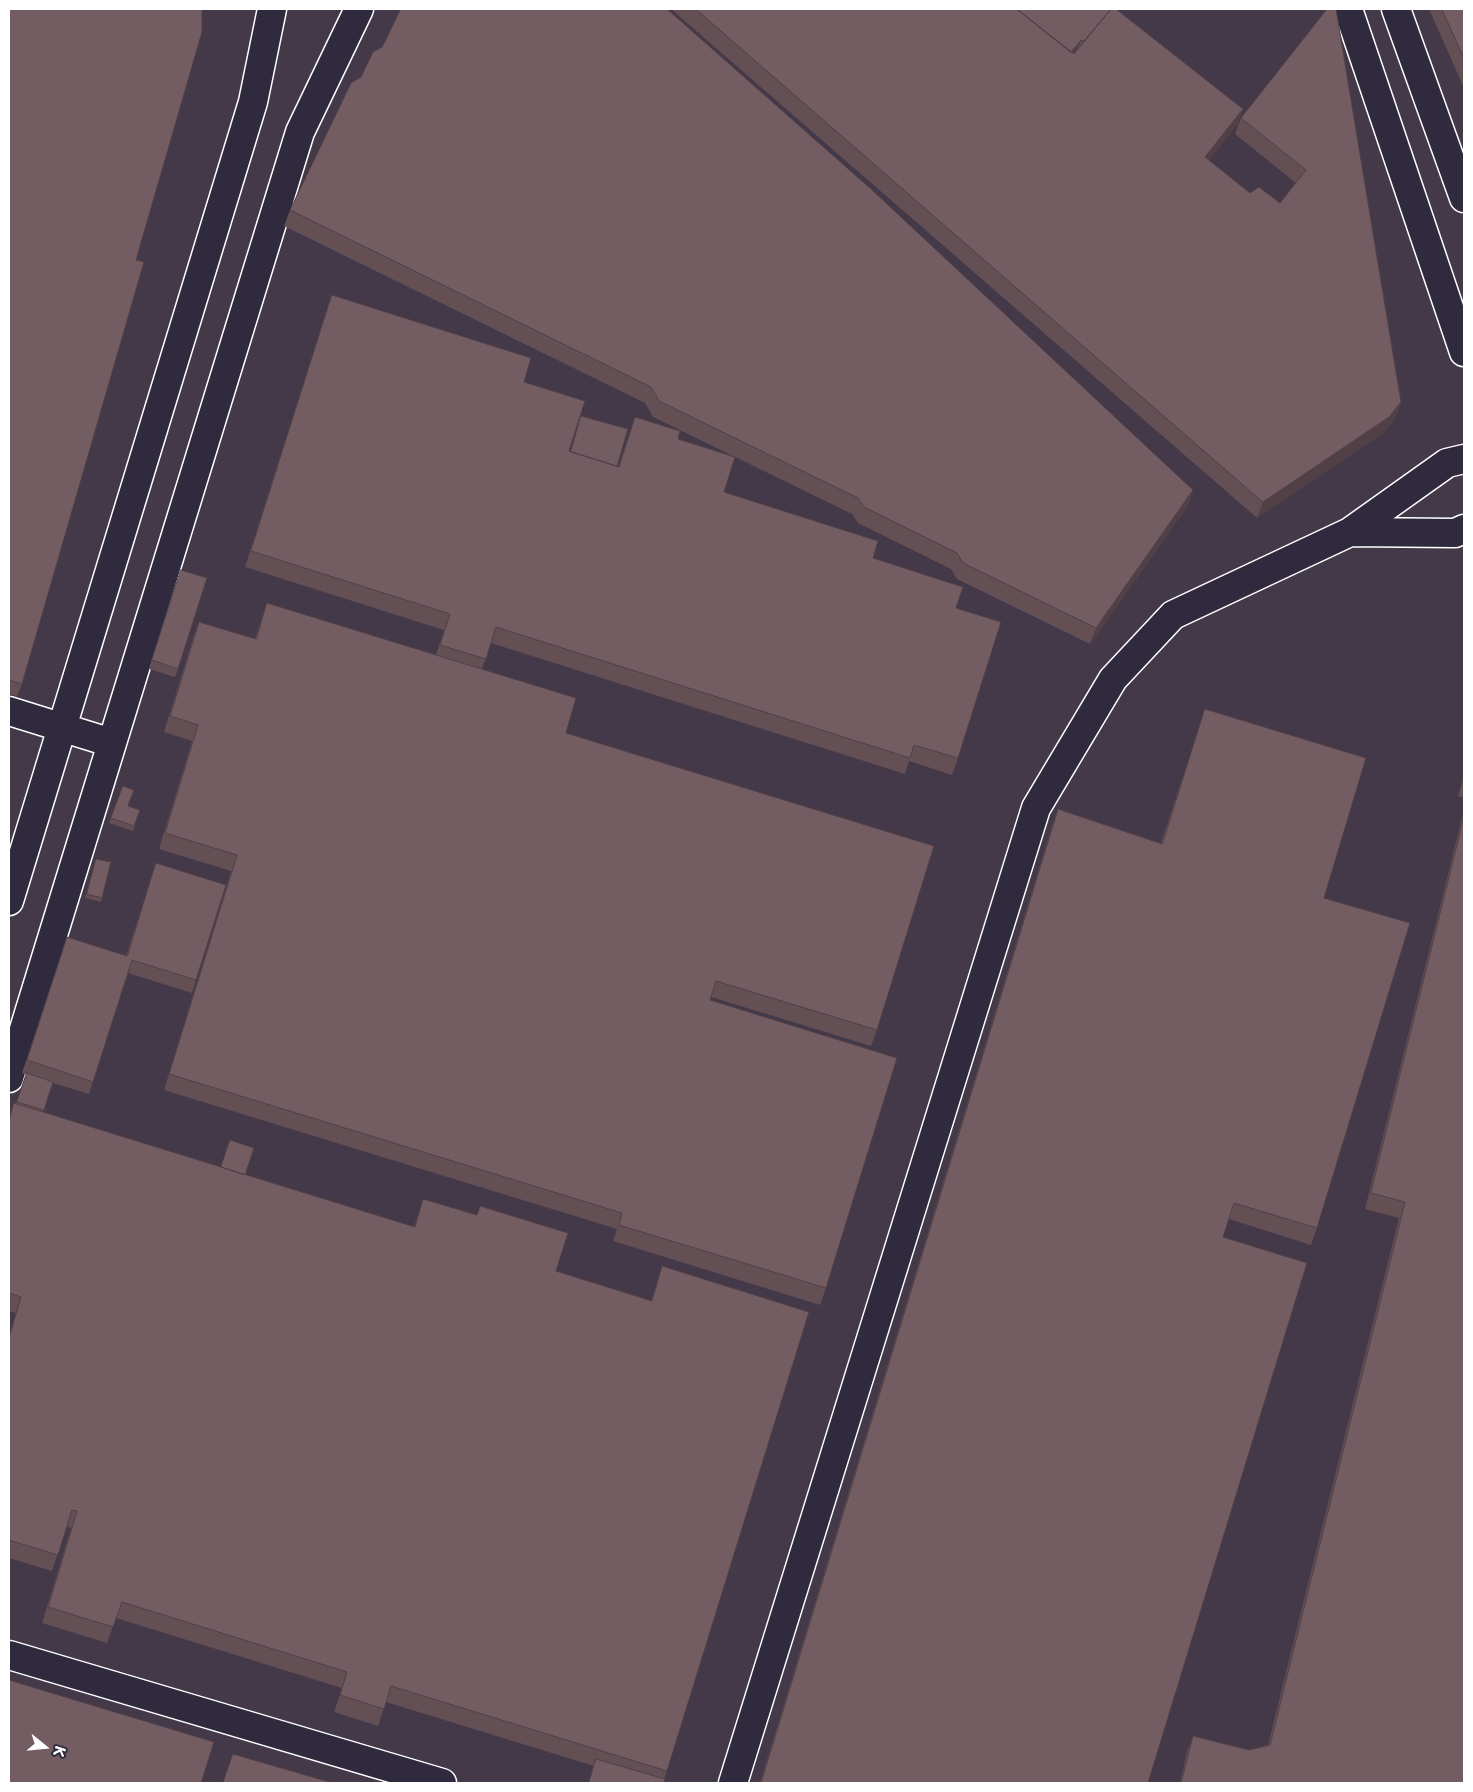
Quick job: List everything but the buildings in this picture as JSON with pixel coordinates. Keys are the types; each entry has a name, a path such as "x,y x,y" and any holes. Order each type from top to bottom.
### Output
{"street":[{"path":"9,901 253,102 272,9"},
{"path":"9,1078 300,132 359,9"},
{"path":"1348,9 1464,352"},
{"path":"1396,9 1464,198"},
{"path":"733,1783 1036,808 1113,679 1173,615 1350,532 1447,463 1464,459"},
{"path":"1350,532 1455,533 1464,529"},
{"path":"9,711 112,742"},
{"path":"9,1656 442,1783"}],"shaded area":[{"path":"9,9 1464,9 1464,1783 9,1783"}]}
